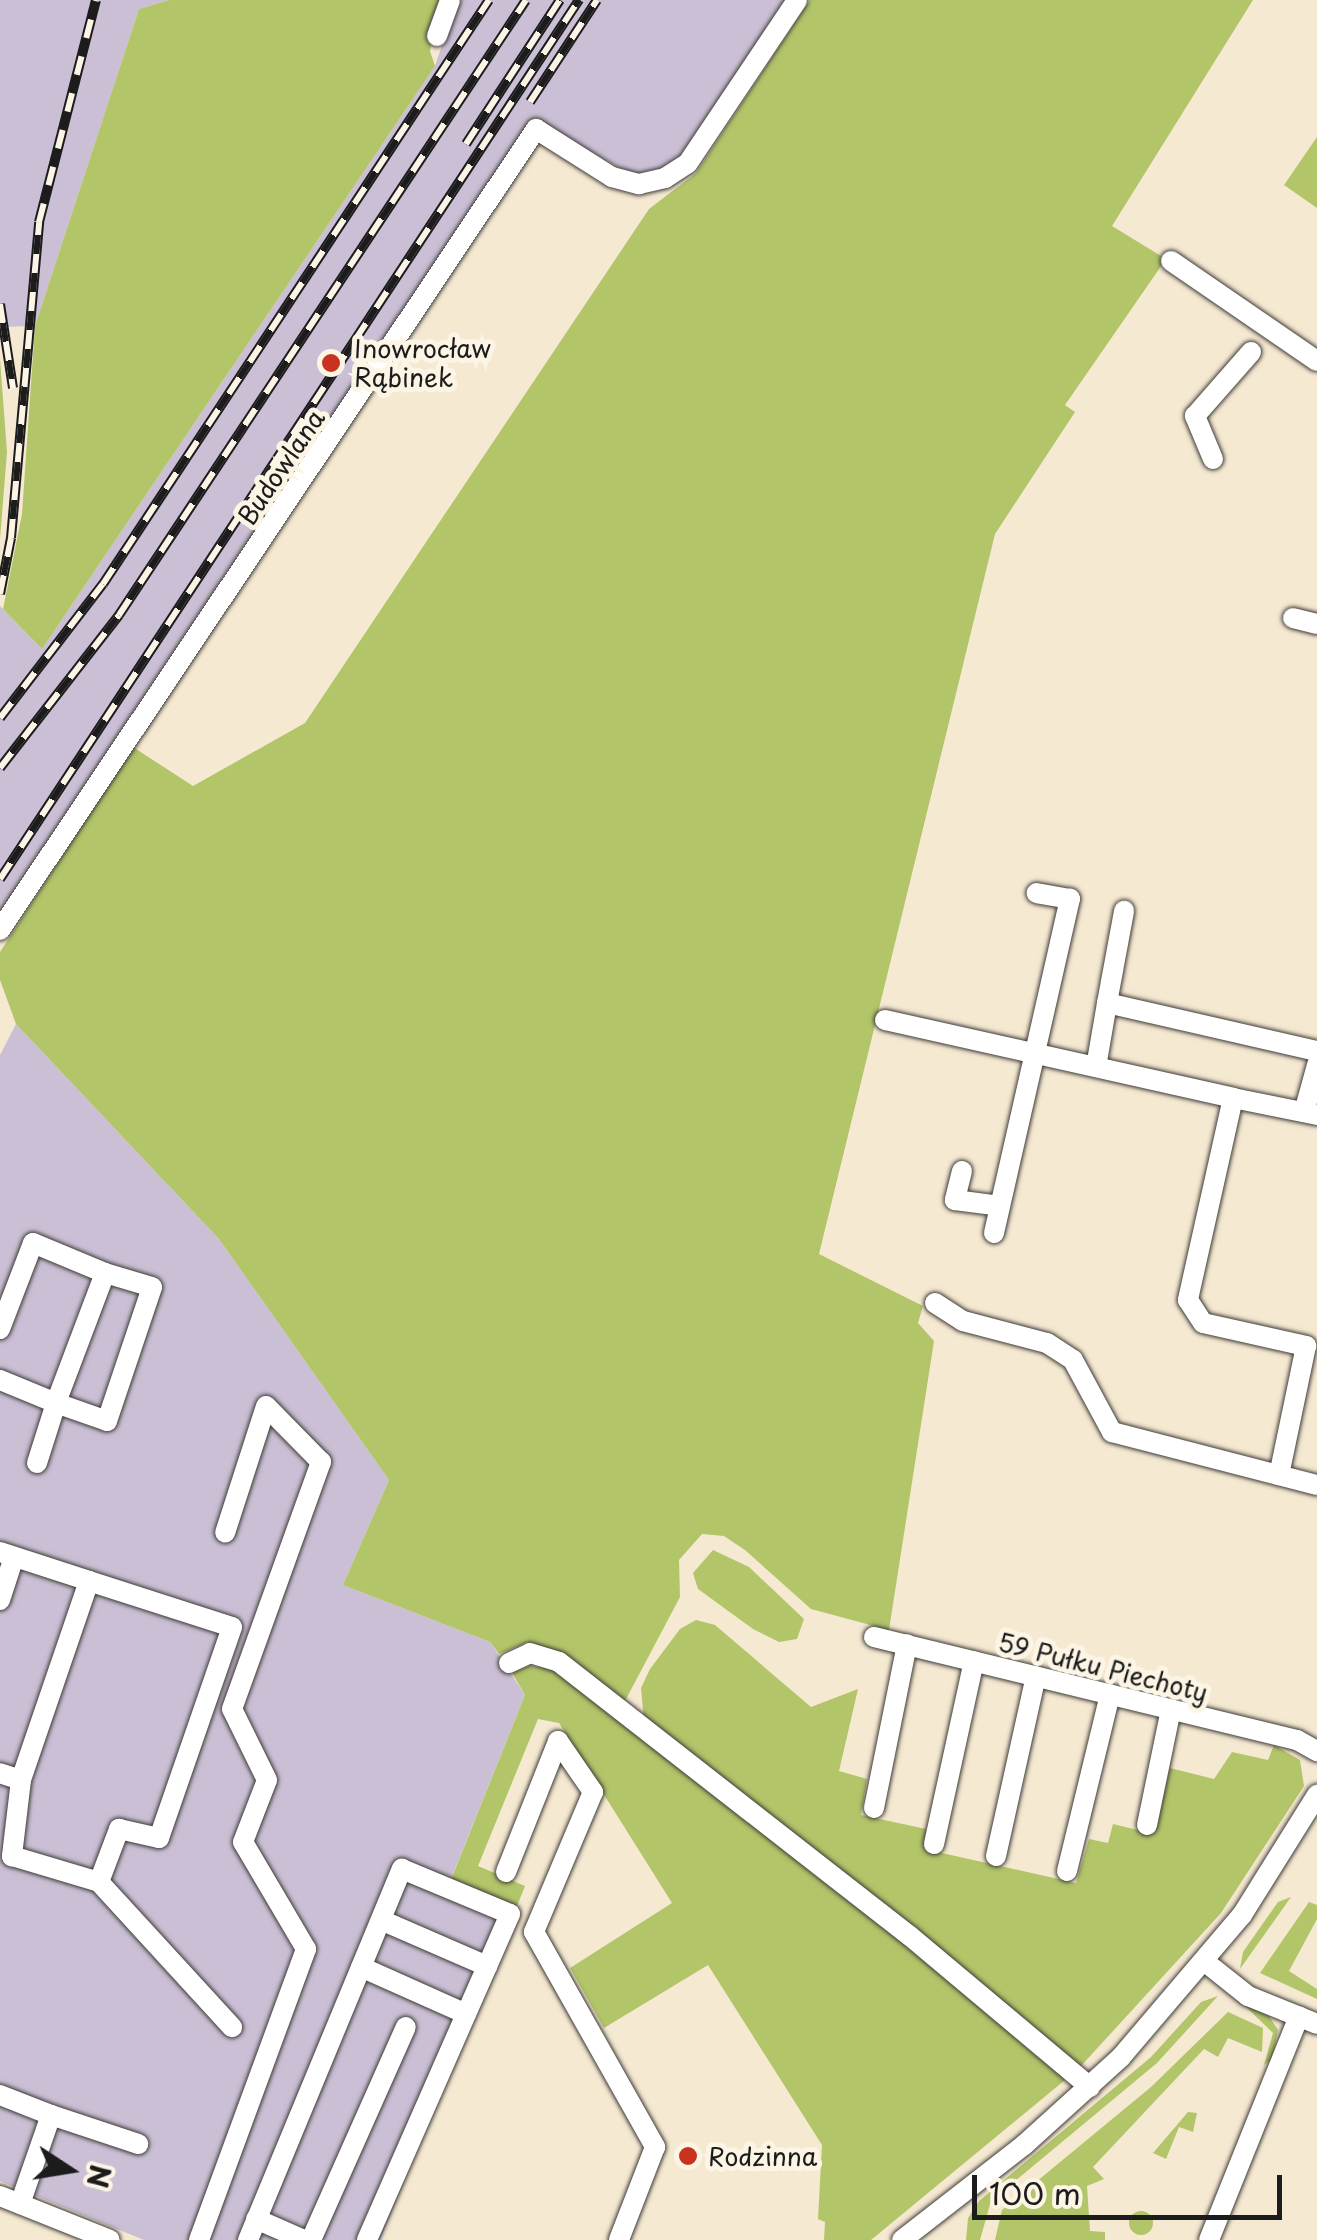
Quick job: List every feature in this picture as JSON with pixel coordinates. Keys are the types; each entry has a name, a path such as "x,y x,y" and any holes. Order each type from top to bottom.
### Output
{"street":[{"path":"437,36 450,0"},
{"name":"Budowlana","path":"0,930 536,129 612,177 639,184 688,163 797,0"},
{"path":"1171,261 1317,361"},
{"path":"1214,459 1195,416 1251,352"},
{"path":"1294,618 1317,624"},
{"path":"994,1232 1070,898 1038,893"},
{"path":"1096,1067 1124,911"},
{"path":"1107,1004 1317,1050"},
{"path":"885,1020 1311,1114 1317,1065"},
{"path":"1233,1098 1188,1300 1202,1323 1306,1346 1279,1475"},
{"path":"962,1171 955,1200 1000,1206"},
{"path":"0,1329 34,1244 152,1287 107,1421 0,1380"},
{"path":"37,1464 105,1273"},
{"path":"935,1302 963,1321 1047,1342 1074,1360 1112,1432 1317,1484"},
{"path":"199,2240 306,1948 243,1842 267,1780 232,1709 321,1462 266,1406 225,1533"},
{"path":"0,1600 7,1555 232,1627 159,1838 119,1830 99,1882"},
{"path":"89,1582 10,1777 12,1856 99,1882 232,2027"},
{"name":"59 Pułku Piechoty","path":"874,1636 1171,1709 1317,1751"},
{"path":"874,1808 907,1644"},
{"path":"509,1662 530,1653 559,1662 910,1936 1090,2087"},
{"path":"934,1844 974,1661"},
{"path":"996,1856 1036,1676"},
{"path":"1067,1871 1110,1694"},
{"path":"1146,1825 1171,1709"},
{"path":"506,1872 558,1741 593,1792 534,1932 655,2147 619,2240"},
{"path":"902,2240 924,2233 1090,2087 1204,1962 1273,1870 1317,1795"},
{"path":"248,2240 402,1869 510,1914 367,2240"},
{"path":"381,1920 487,1966"},
{"path":"1204,1962 1248,1996 1308,2020 1209,2240"},
{"path":"361,1967 466,2014"},
{"path":"256,2220 308,2240 406,2027"},
{"path":"0,2096 138,2144"},
{"path":"51,2115 10,2200 110,2240"}],"shaded area":[{"path":"0,0 169,0 139,9 35,326 0,327"},
{"path":"457,0 790,0 687,156 661,170 631,174 536,121 0,912 0,606 42,649 435,66"},
{"path":"16,1024 219,1239 389,1480 343,1585 490,1642 525,1695 450,1881 517,1906 380,2240 144,2240 0,2181 0,1055"}],"green space":[{"path":"169,0 441,0 430,51 435,66 42,649 3,609 22,514 35,326 139,9"},
{"path":"810,0 1253,0 1112,226 1166,259 1065,405 1075,412 995,534 819,1254 923,1306 918,1323 934,1341 889,1630 811,1609 745,1550 724,1536 702,1534 679,1560 680,1597 625,1701 564,1655 527,1642 499,1654 490,1642 343,1585 389,1480 219,1239 16,1024 0,980 0,952 133,747 193,786 305,723 649,209 696,173"},
{"path":"1317,137 1317,208 1284,185"},
{"path":"0,359 7,452 0,539"},
{"path":"713,1550 749,1567 804,1619 797,1639 779,1642 753,1629 698,1589 693,1573"},
{"path":"696,1620 715,1625 811,1707 858,1689 839,1771 867,1779 861,1815 926,1829 924,1849 1076,1883 1089,1839 1108,1843 1113,1824 1154,1834 1170,1768 1214,1779 1232,1752 1268,1760 1274,1745 1300,1760 1304,1786 1221,1913 1081,2066 644,1721 641,1688 650,1669 680,1629"},
{"path":"529,1666 556,1669 902,1940 1058,2067 1065,2080 871,2240 824,2240 825,2222 818,2219 822,2145 708,1965 604,2028 570,1968 672,1903 559,1723 538,1719 478,1866 525,1886 517,1906 450,1882 525,1695 512,1673"},
{"path":"1291,1897 1240,1969 1243,1952 1278,1902"},
{"path":"1309,1902 1317,1905 1317,1919 1289,1971 1317,1989 1317,1999 1260,1973"},
{"path":"1218,1996 1157,2063 991,2201 980,2240 966,2240 968,2218 979,2201 1151,2057 1201,2002"},
{"path":"1243,2004 1269,2016 1278,2030 1272,2059 1264,2065 1273,2033"},
{"path":"1228,2012 1263,2028 1262,2052 1228,2038 1218,2057 1204,2049 1093,2167 1104,2179 1087,2186 1090,2231 1105,2232 1105,2240 995,2240 1002,2210 1151,2087"},
{"path":"1188,2112 1197,2113 1193,2132 1179,2127 1166,2159 1153,2153"},
{"path":"1141,2211 1153,2223 1141,2235 1129,2223"}],"railway":[{"path":"0,594 11,538 39,222 96,0"},
{"path":"0,718 103,584 489,0"},
{"path":"0,768 119,615 526,0"},
{"path":"466,144 560,0"},
{"path":"0,879 579,0"},
{"path":"530,102 597,0"},
{"path":"0,304 13,388"}],"place":[{"name":"Inowrocław Rąbinek","path":"331,363"},
{"name":"Rodzinna","path":"688,2156"}]}
